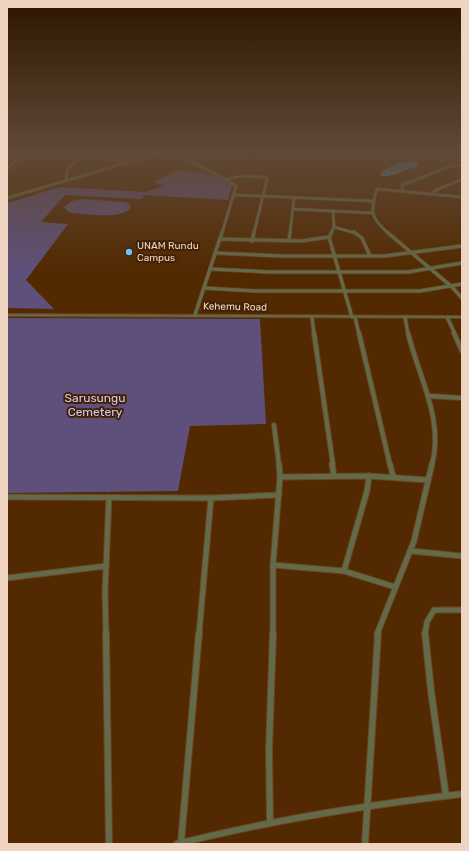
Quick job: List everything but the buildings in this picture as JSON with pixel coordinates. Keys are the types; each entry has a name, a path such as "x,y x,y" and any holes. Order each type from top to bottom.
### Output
{"street":[{"path":"7,198 25,193"},
{"path":"252,241 264,193"},
{"path":"376,193 373,201 372,213 376,222 452,287 462,298"},
{"path":"420,193 462,197"},
{"path":"195,315 234,195 373,201"},
{"path":"290,241 294,198"},
{"path":"293,209 372,213"},
{"path":"328,237 334,227 332,211"},
{"path":"334,227 351,230 358,234 365,241 370,256"},
{"path":"220,239 290,241 328,237"},
{"path":"328,237 353,317 393,476"},
{"path":"215,253 253,256 370,256 412,253 462,246"},
{"path":"210,269 264,272 408,272 462,263"},
{"path":"204,288 255,291 420,291 452,287 462,284"},
{"name":"Kehemu Road","path":"7,315 195,315 462,318"},
{"path":"312,317 334,476"},
{"path":"366,844 366,805 375,648 381,621 411,551 419,527 437,438 430,396 410,341 405,317"},
{"path":"447,317 462,351"},
{"path":"430,396 462,398"},
{"path":"270,823 269,749 273,654 272,565 280,477 274,425"},
{"path":"344,572 367,491 369,476"},
{"path":"280,477 393,476 428,480"},
{"path":"7,496 211,498 279,495"},
{"path":"109,497 106,566 109,844"},
{"path":"211,498 179,844 270,823 366,805 462,794"},
{"path":"411,551 462,556"},
{"path":"272,565 344,572 395,587"},
{"path":"7,578 106,566"},
{"path":"446,796 431,691 425,631 427,622 434,610 462,610"}],"green space":[{"path":"41,193 230,193 228,200 144,195 142,199 65,195 41,222 68,224 26,280 54,309 7,308 7,203"},
{"path":"83,199 124,202 128,203 131,207 121,214 95,215 72,213 67,211 64,207 71,201"},
{"name":"Sarusungu Cemetery","path":"7,318 260,319 266,424 190,426 178,491 7,493"}],"place":[{"name":"UNAM Rundu Campus","path":"129,252"}]}
